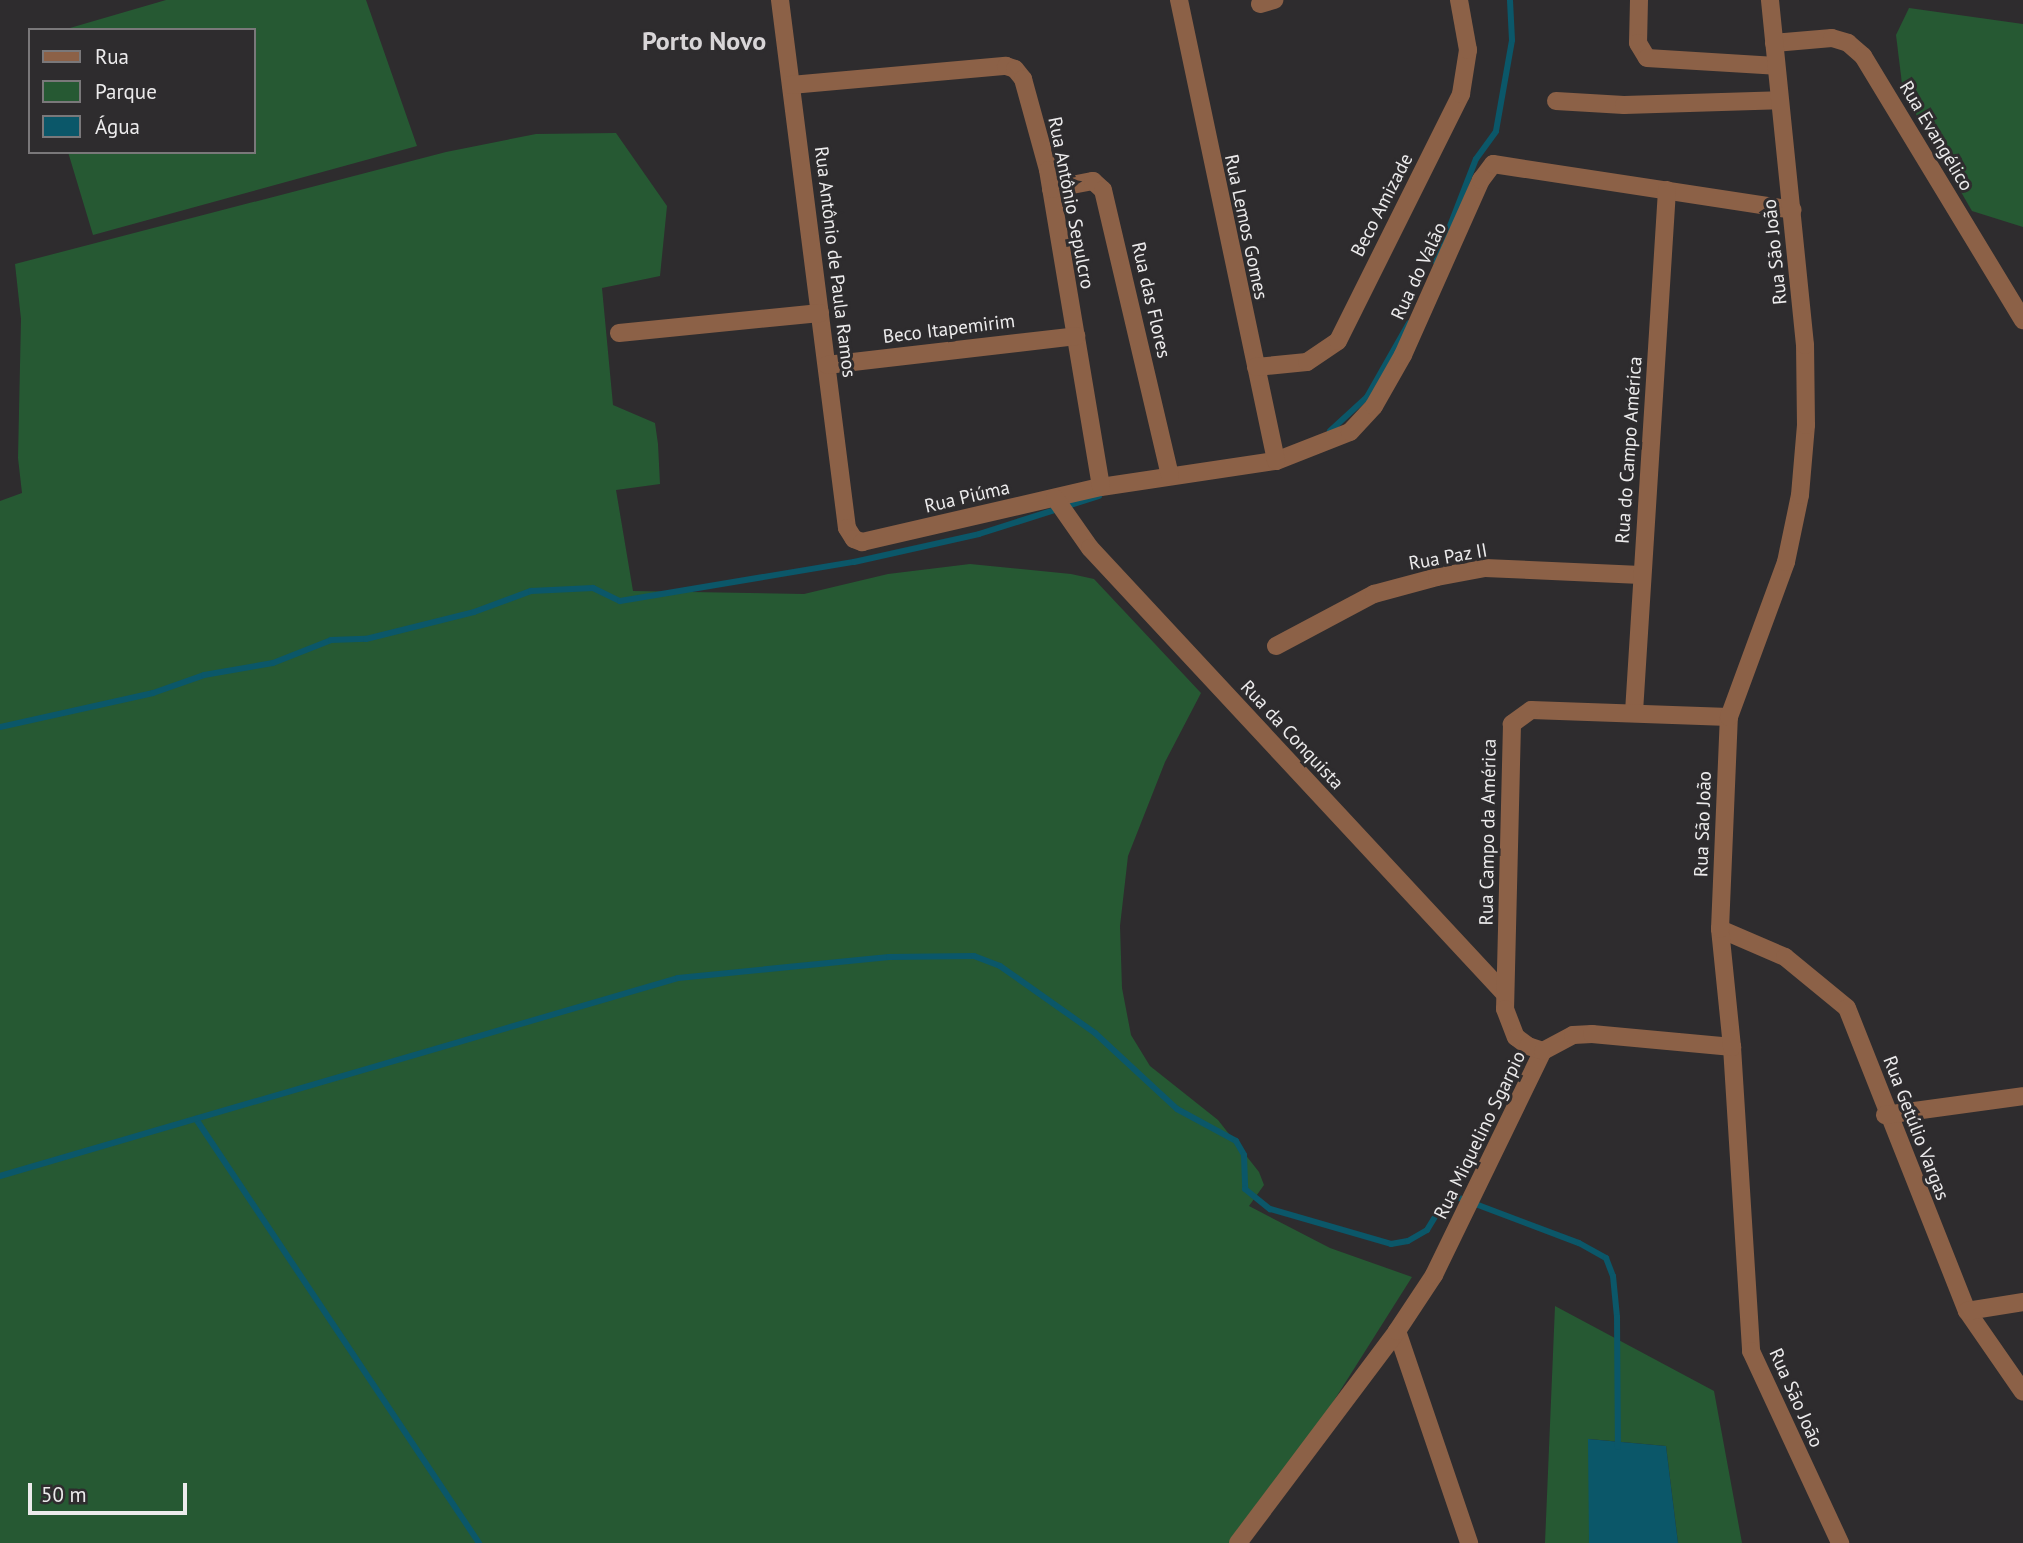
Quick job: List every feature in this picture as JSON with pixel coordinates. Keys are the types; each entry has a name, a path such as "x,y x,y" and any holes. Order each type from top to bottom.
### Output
{"street":[{"name":"Rua Antônio de Paula Ramos","path":"780,0 847,528"},
{"name":"Rua Lemos Gomes","path":"1179,0 1276,461"},
{"name":"Beco Amizade","path":"1256,368 1307,362 1338,341 1461,94 1468,50 1459,0"},
{"path":"1639,0 1639,43 1647,58 1776,66"},
{"name":"Rua São João","path":"1770,0 1792,210 1806,398 1800,495 1786,562 1729,717 1720,929 1732,1047 1751,1351 1840,1543"},
{"name":"Rua Evangélico","path":"1774,43 1832,38 1848,43 1863,56 2023,320"},
{"name":"Rua Antônio Sepulcro","path":"791,85 1006,66 1015,69 1023,79 1051,189 1101,487"},
{"path":"1556,101 1624,105 1779,100"},
{"name":"Rua do Valão","path":"1101,487 1276,461 1350,432 1374,406 1403,355 1481,180 1493,164 1792,210"},
{"name":"Rua das Flores","path":"1051,189 1093,181 1103,190 1170,475"},
{"name":"Rua do Campo América","path":"1634,712 1641,575 1652,465 1660,245 1667,190"},
{"path":"619,333 820,313"},
{"name":"Beco Itapemirim","path":"827,365 1076,336"},
{"name":"Rua Piúma","path":"847,528 854,539 874,540 1101,487"},
{"name":"Rua da Conquista","path":"1055,498 1090,548 1505,994"},
{"name":"Rua Paz II","path":"1276,646 1374,594 1437,577 1485,568 1641,575"},
{"name":"Rua Campo da América","path":"1505,994 1512,724 1531,710 1729,717"},
{"name":"Rua Getúlio Vargas","path":"1720,929 1786,957 1846,1008 1857,1025 1885,1115 1967,1311 2023,1392"},
{"path":"1505,994 1508,1024 1516,1037 1543,1051"},
{"name":"Rua Miquelino Sgarpio","path":"1238,1543 1397,1331 1434,1275 1543,1051 1573,1035 1592,1034 1732,1047"},
{"path":"1885,1115 2023,1096"},
{"path":"1967,1311 2023,1302"},
{"path":"1397,1331 1469,1543"}],"green space":[{"path":"166,0 366,0 417,146 93,235 69,154 256,154 256,28 70,28"},
{"path":"1909,8 2023,24 2023,227 1972,211 1903,92 1896,35"},
{"path":"616,133 667,206 660,276 602,288 613,405 655,423 658,444 660,484 616,490 633,591 804,594 888,574 970,564 1071,574 1094,579 1201,693 1165,762 1128,856 1120,926 1122,988 1131,1035 1150,1066 1218,1120 1259,1172 1264,1185 1249,1206 1330,1248 1412,1277 1244,1543 0,1543 0,501 22,493 18,458 21,319 15,264 446,152 536,134"},
{"path":"1555,1306 1714,1391 1742,1543 1678,1543 1666,1446 1589,1439 1589,1543 1545,1543"}],"water":[{"path":"1588,1439 1666,1446 1678,1543 1589,1543"}],"waterway":[{"path":"1436,262 1476,159 1496,131 1512,40 1510,0"},
{"path":"1330,431 1367,397 1409,323"},
{"path":"0,727 153,693 204,675 273,663 331,640 366,639 474,612 531,591 593,588 620,601 854,562 979,534 1099,496"},
{"path":"0,1176 678,978 889,957 974,956 1000,966 1095,1033 1177,1109 1236,1141 1244,1155 1245,1189 1270,1209 1391,1244 1408,1241 1427,1230 1449,1194 1579,1243 1606,1258 1613,1276 1617,1317 1618,1447"},
{"path":"196,1119 479,1543"}],"district":[{"name":"Porto Novo","path":"704,41"}]}
